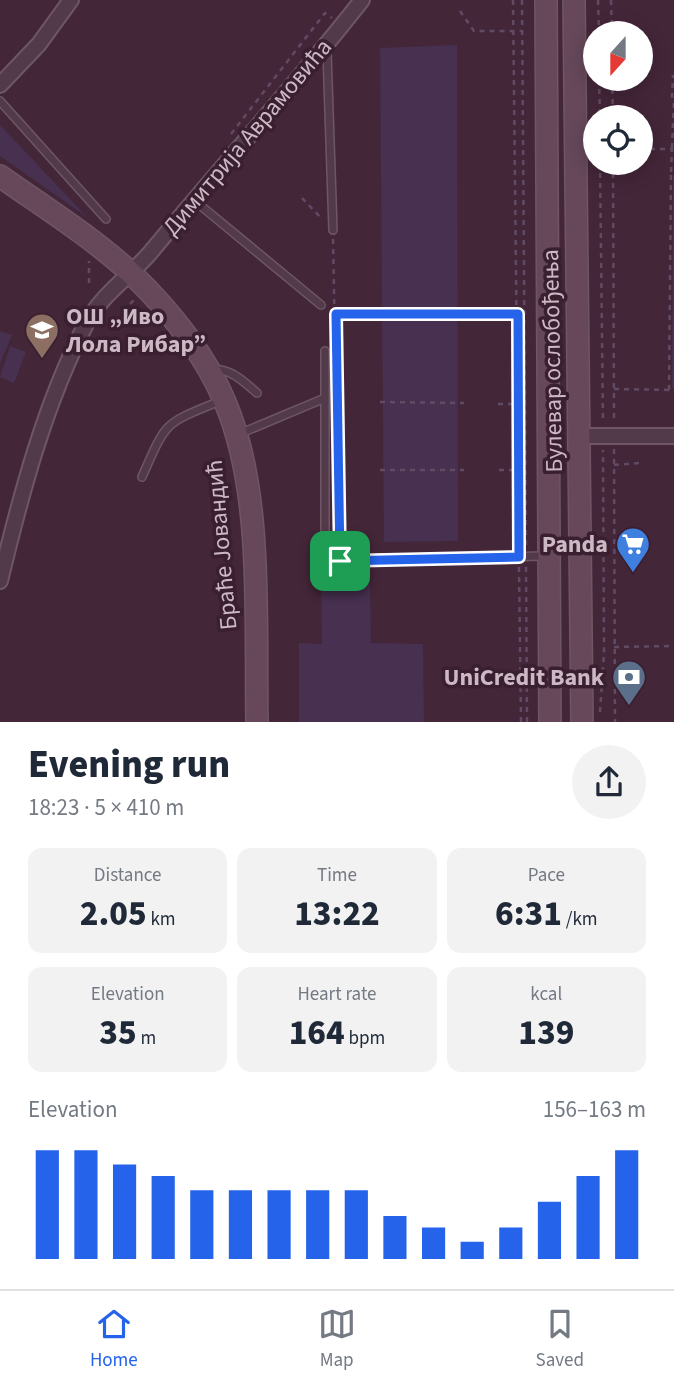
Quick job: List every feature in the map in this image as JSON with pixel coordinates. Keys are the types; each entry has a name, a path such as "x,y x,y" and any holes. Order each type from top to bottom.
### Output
{"main road":[{"name":"Булевар ослобођења","path":"546,0 550,722"},
{"name":"Булевар ослобођења","path":"574,0 582,722"},
{"name":"Браће Јовандић","path":"0,176 130,272 167,311 208,369 224,400 237,435 245,471 251,534 257,722"}],"street":[{"path":"0,85 39,44 71,0"},
{"name":"Димитрија Аврамовића","path":"0,578 42,431 86,322 105,297 195,201 362,0"},
{"path":"579,436 674,436"}],"lane":[{"path":"324,48 327,52 333,230"},
{"path":"0,101 106,219"},
{"path":"195,201 321,305"},
{"path":"325,351 325,561 549,556"},
{"path":"208,369 223,369 257,393"},
{"path":"237,435 325,398"},
{"path":"142,477 166,427 174,420 224,400"}],"path":[{"path":"513,0 519,470 527,722"},
{"path":"521,722 522,0"},
{"path":"598,0 599,21"},
{"path":"611,0 612,21"},
{"path":"225,141 325,13 332,19 340,9"},
{"path":"460,12 474,32 522,31"},
{"path":"614,389 672,390 673,75"},
{"path":"653,149 672,149"},
{"path":"302,198 333,230 339,402 340,561"},
{"path":"89,250 89,283"},
{"path":"123,311 134,300"},
{"path":"336,314 518,314"},
{"path":"380,402 464,403"},
{"path":"498,404 518,404"},
{"path":"614,465 640,463"},
{"path":"380,470 464,470"},
{"path":"499,470 519,470"},
{"path":"614,647 674,646"}],"shaded area":[{"path":"457,45 458,541 384,542 380,48"},
{"path":"0,125 87,217 0,156"},
{"path":"673,175 674,388 672,388"},
{"path":"0,331 12,335 0,364"},
{"path":"10,346 26,352 14,383 0,377"},
{"path":"321,581 370,581 371,643 423,644 424,722 299,722 299,643 322,644"}],"place":[{"name":"ОШ „Иво Лола Рибар”","path":"42,360"},
{"name":"Panda","path":"633,574"},
{"name":"UniCredit Bank","path":"629,707"}],"route":[{"path":"336,314 518,314 519,557 340,561 336,314"}]}
